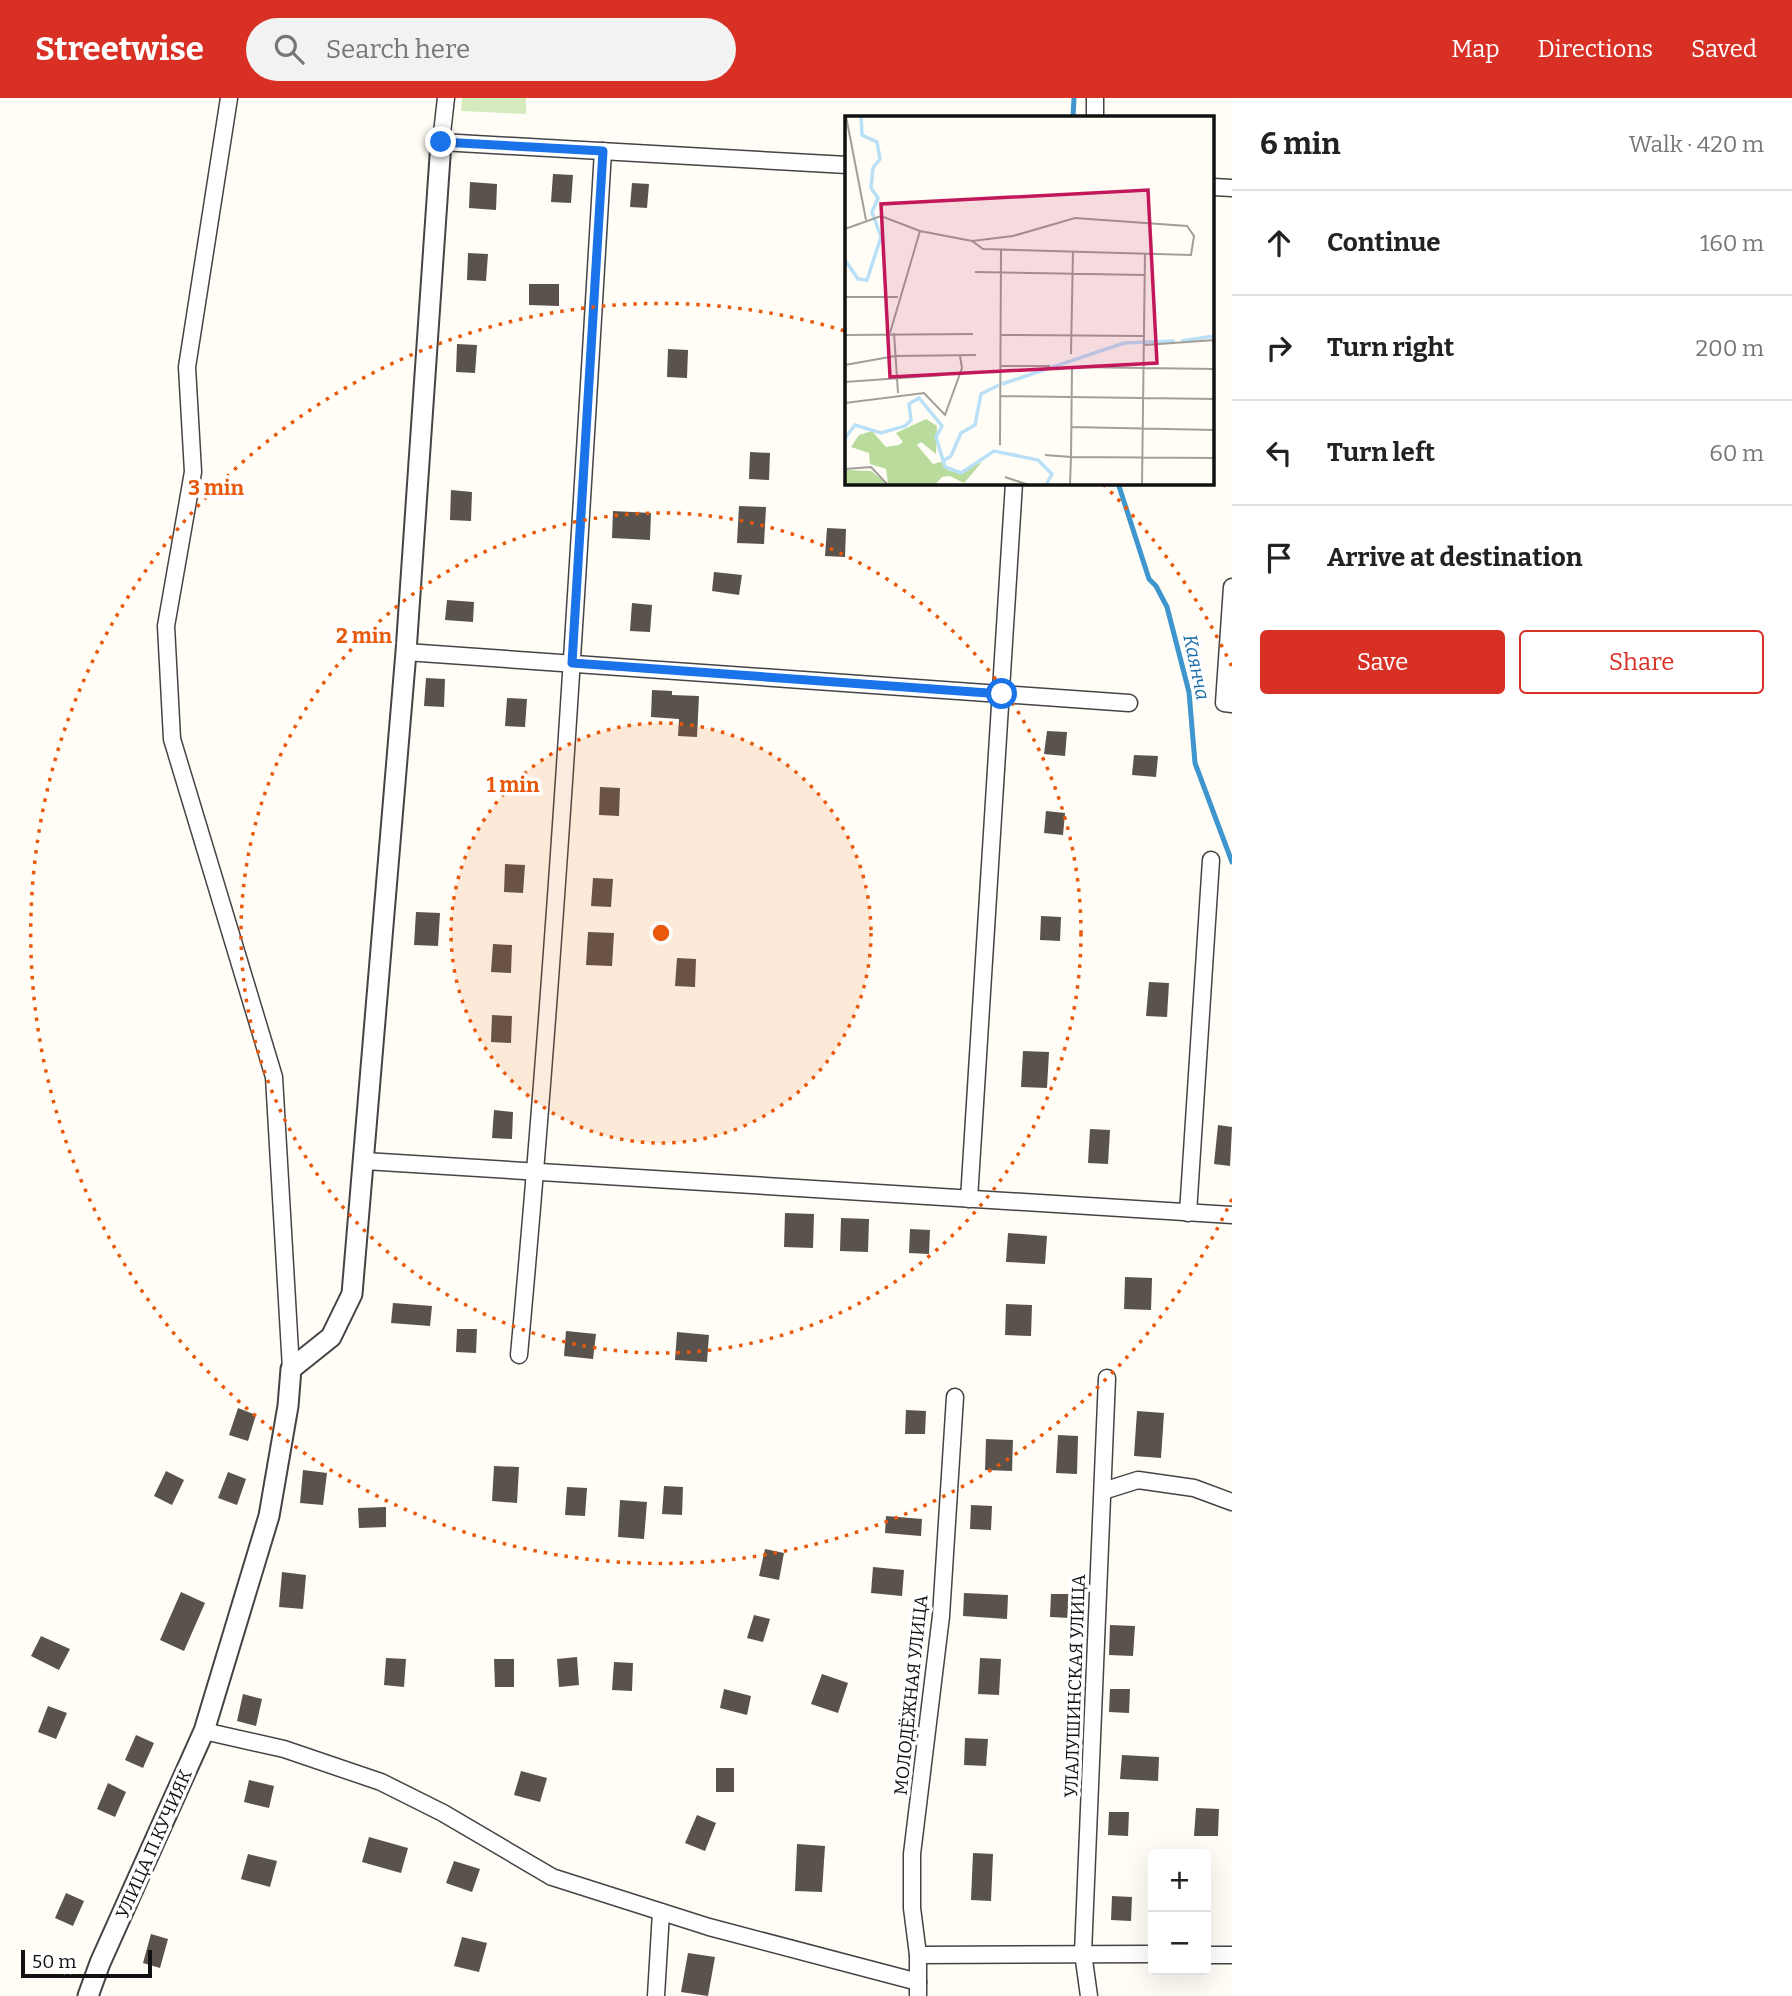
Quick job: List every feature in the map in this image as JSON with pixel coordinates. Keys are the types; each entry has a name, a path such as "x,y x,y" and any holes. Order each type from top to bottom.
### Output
{"street":[{"path":"229,98 187,368 193,472 166,626 172,738 274,1077 291,1369"},
{"path":"291,1369 331,1337 352,1294 406,652 446,98"},
{"path":"1095,98 1095,116"},
{"path":"441,142 845,165"},
{"path":"519,1355 536,1173 572,663 603,151"},
{"path":"1214,187 1232,188"},
{"path":"969,1199 1014,485"},
{"path":"1232,587 1224,703 1232,704"},
{"path":"406,652 1129,703"},
{"path":"1188,1213 1211,860"},
{"path":"365,1161 1232,1215"},
{"name":"УЛИЦА П.КУЧИЯК","path":"88,1996 100,1963 204,1731 269,1516 288,1406 291,1369"},
{"name":"УЛАЛУШИНСКАЯ УЛИЦА","path":"1089,1996 1083,1953 1107,1378"},
{"name":"МОЛОДЁЖНАЯ УЛИЦА","path":"918,1989 918,1955 912,1908 912,1854 941,1616 956,1397"},
{"path":"1103,1491 1138,1480 1194,1488 1232,1502"},
{"path":"204,1731 284,1749 381,1782 443,1813 552,1877 918,1989"},
{"path":"656,1996 661,1912"},
{"path":"918,1955 1148,1954"},
{"path":"1211,1955 1232,1955"}],"green space":[{"path":"462,98 526,98 526,114 461,111"}],"building":[{"path":"553,174 573,175 571,203 551,202"},
{"path":"470,182 497,184 496,210 469,208"},
{"path":"632,183 649,184 647,208 630,207"},
{"path":"468,253 488,254 486,281 467,280"},
{"path":"529,284 559,284 559,306 529,305"},
{"path":"457,344 477,345 475,373 456,372"},
{"path":"668,349 688,350 687,378 667,377"},
{"path":"750,452 770,453 769,480 749,479"},
{"path":"451,490 472,492 471,521 450,520"},
{"path":"739,506 766,507 764,544 737,543"},
{"path":"613,511 651,513 650,540 612,538"},
{"path":"827,528 846,529 845,557 825,556"},
{"path":"714,572 742,575 739,595 712,591"},
{"path":"447,600 474,602 473,622 445,620"},
{"path":"632,603 652,605 650,632 630,631"},
{"path":"426,678 445,679 444,707 424,706"},
{"path":"652,690 672,691 672,695 699,696 697,737 678,736 679,719 651,717"},
{"path":"507,698 527,699 525,727 505,726"},
{"path":"1047,731 1067,732 1065,756 1044,754"},
{"path":"1134,755 1158,756 1156,777 1132,775"},
{"path":"600,787 620,788 619,816 599,815"},
{"path":"1046,811 1065,813 1063,835 1044,833"},
{"path":"505,864 525,865 523,893 504,892"},
{"path":"593,878 613,879 611,907 591,906"},
{"path":"416,912 440,913 438,946 414,945"},
{"path":"1041,916 1061,917 1060,941 1040,940"},
{"path":"588,932 614,933 612,966 586,965"},
{"path":"493,944 512,945 511,973 491,972"},
{"path":"677,958 696,959 695,987 675,986"},
{"path":"1149,982 1169,983 1167,1017 1146,1016"},
{"path":"492,1015 512,1016 511,1043 491,1042"},
{"path":"1023,1051 1049,1052 1047,1088 1021,1087"},
{"path":"494,1110 513,1112 512,1139 492,1138"},
{"path":"1218,1125 1232,1127 1230,1166 1214,1164"},
{"path":"1090,1129 1110,1130 1108,1164 1088,1163"},
{"path":"785,1213 814,1214 813,1248 784,1247"},
{"path":"841,1218 869,1219 868,1252 840,1251"},
{"path":"910,1229 930,1230 929,1254 909,1253"},
{"path":"1008,1233 1047,1236 1045,1264 1006,1262"},
{"path":"1125,1277 1152,1278 1151,1310 1124,1309"},
{"path":"393,1303 432,1306 430,1326 391,1323"},
{"path":"1006,1304 1032,1305 1031,1336 1005,1335"},
{"path":"457,1329 477,1329 476,1353 456,1352"},
{"path":"566,1331 596,1334 593,1359 564,1356"},
{"path":"677,1332 709,1335 707,1362 675,1360"},
{"path":"238,1408 256,1415 248,1441 229,1435"},
{"path":"906,1410 926,1411 925,1434 905,1434"},
{"path":"1137,1411 1164,1413 1161,1458 1134,1456"},
{"path":"1058,1435 1078,1436 1077,1474 1056,1473"},
{"path":"986,1439 1013,1440 1012,1471 985,1470"},
{"path":"494,1466 519,1467 517,1503 492,1501"},
{"path":"303,1470 327,1473 323,1505 300,1503"},
{"path":"166,1471 184,1480 172,1505 154,1496"},
{"path":"228,1472 246,1479 237,1505 218,1498"},
{"path":"664,1486 683,1487 682,1515 662,1514"},
{"path":"567,1487 587,1488 585,1516 565,1515"},
{"path":"620,1500 647,1502 644,1539 618,1537"},
{"path":"971,1505 992,1506 991,1530 970,1529"},
{"path":"386,1507 386,1527 359,1528 358,1508"},
{"path":"886,1516 922,1519 921,1536 885,1533"},
{"path":"765,1549 784,1553 779,1580 759,1576"},
{"path":"873,1567 904,1570 902,1596 871,1593"},
{"path":"282,1572 306,1575 303,1609 279,1607"},
{"path":"181,1592 205,1603 184,1651 160,1640"},
{"path":"964,1593 1008,1595 1007,1619 963,1616"},
{"path":"1051,1594 1071,1594 1070,1618 1050,1617"},
{"path":"754,1615 770,1619 763,1642 747,1638"},
{"path":"1110,1625 1135,1626 1133,1656 1109,1655"},
{"path":"41,1636 70,1649 59,1670 31,1656"},
{"path":"577,1657 579,1685 559,1687 557,1659"},
{"path":"386,1658 406,1659 404,1687 384,1685"},
{"path":"980,1658 1001,1659 999,1695 978,1694"},
{"path":"494,1659 514,1659 514,1687 495,1687"},
{"path":"614,1662 633,1663 632,1691 612,1690"},
{"path":"822,1674 848,1683 838,1713 811,1704"},
{"path":"724,1689 751,1696 747,1715 720,1708"},
{"path":"1110,1689 1130,1689 1129,1713 1109,1712"},
{"path":"243,1694 262,1699 256,1726 237,1721"},
{"path":"48,1706 67,1713 56,1739 38,1732"},
{"path":"136,1735 154,1743 143,1768 125,1760"},
{"path":"965,1738 988,1739 986,1766 964,1765"},
{"path":"1122,1755 1159,1757 1158,1781 1120,1779"},
{"path":"716,1768 734,1768 734,1792 716,1792"},
{"path":"521,1771 547,1778 540,1802 514,1795"},
{"path":"249,1780 274,1786 269,1808 244,1802"},
{"path":"108,1783 126,1792 115,1817 97,1809"},
{"path":"1196,1808 1219,1809 1218,1836 1194,1836"},
{"path":"1109,1812 1129,1812 1128,1836 1108,1835"},
{"path":"697,1815 716,1823 705,1851 685,1843"},
{"path":"369,1837 408,1848 401,1873 362,1862"},
{"path":"797,1844 825,1846 822,1892 795,1891"},
{"path":"973,1853 993,1854 991,1901 971,1900"},
{"path":"248,1854 277,1861 270,1887 241,1879"},
{"path":"454,1861 480,1869 472,1892 446,1883"},
{"path":"66,1893 84,1901 73,1926 55,1918"},
{"path":"1112,1896 1132,1897 1131,1921 1111,1920"},
{"path":"151,1934 168,1939 160,1968 143,1963"},
{"path":"462,1937 487,1943 479,1972 454,1966"},
{"path":"688,1953 715,1957 708,1996 681,1992"}],"waterway":[{"name":"Каянча","path":"1073,116 1074,98"},
{"name":"Каянча","path":"1119,485 1149,579 1156,586 1167,607 1189,692 1195,763 1232,862"}],"route":[{"path":"441,142 603,151 572,663 1002,694"}]}
